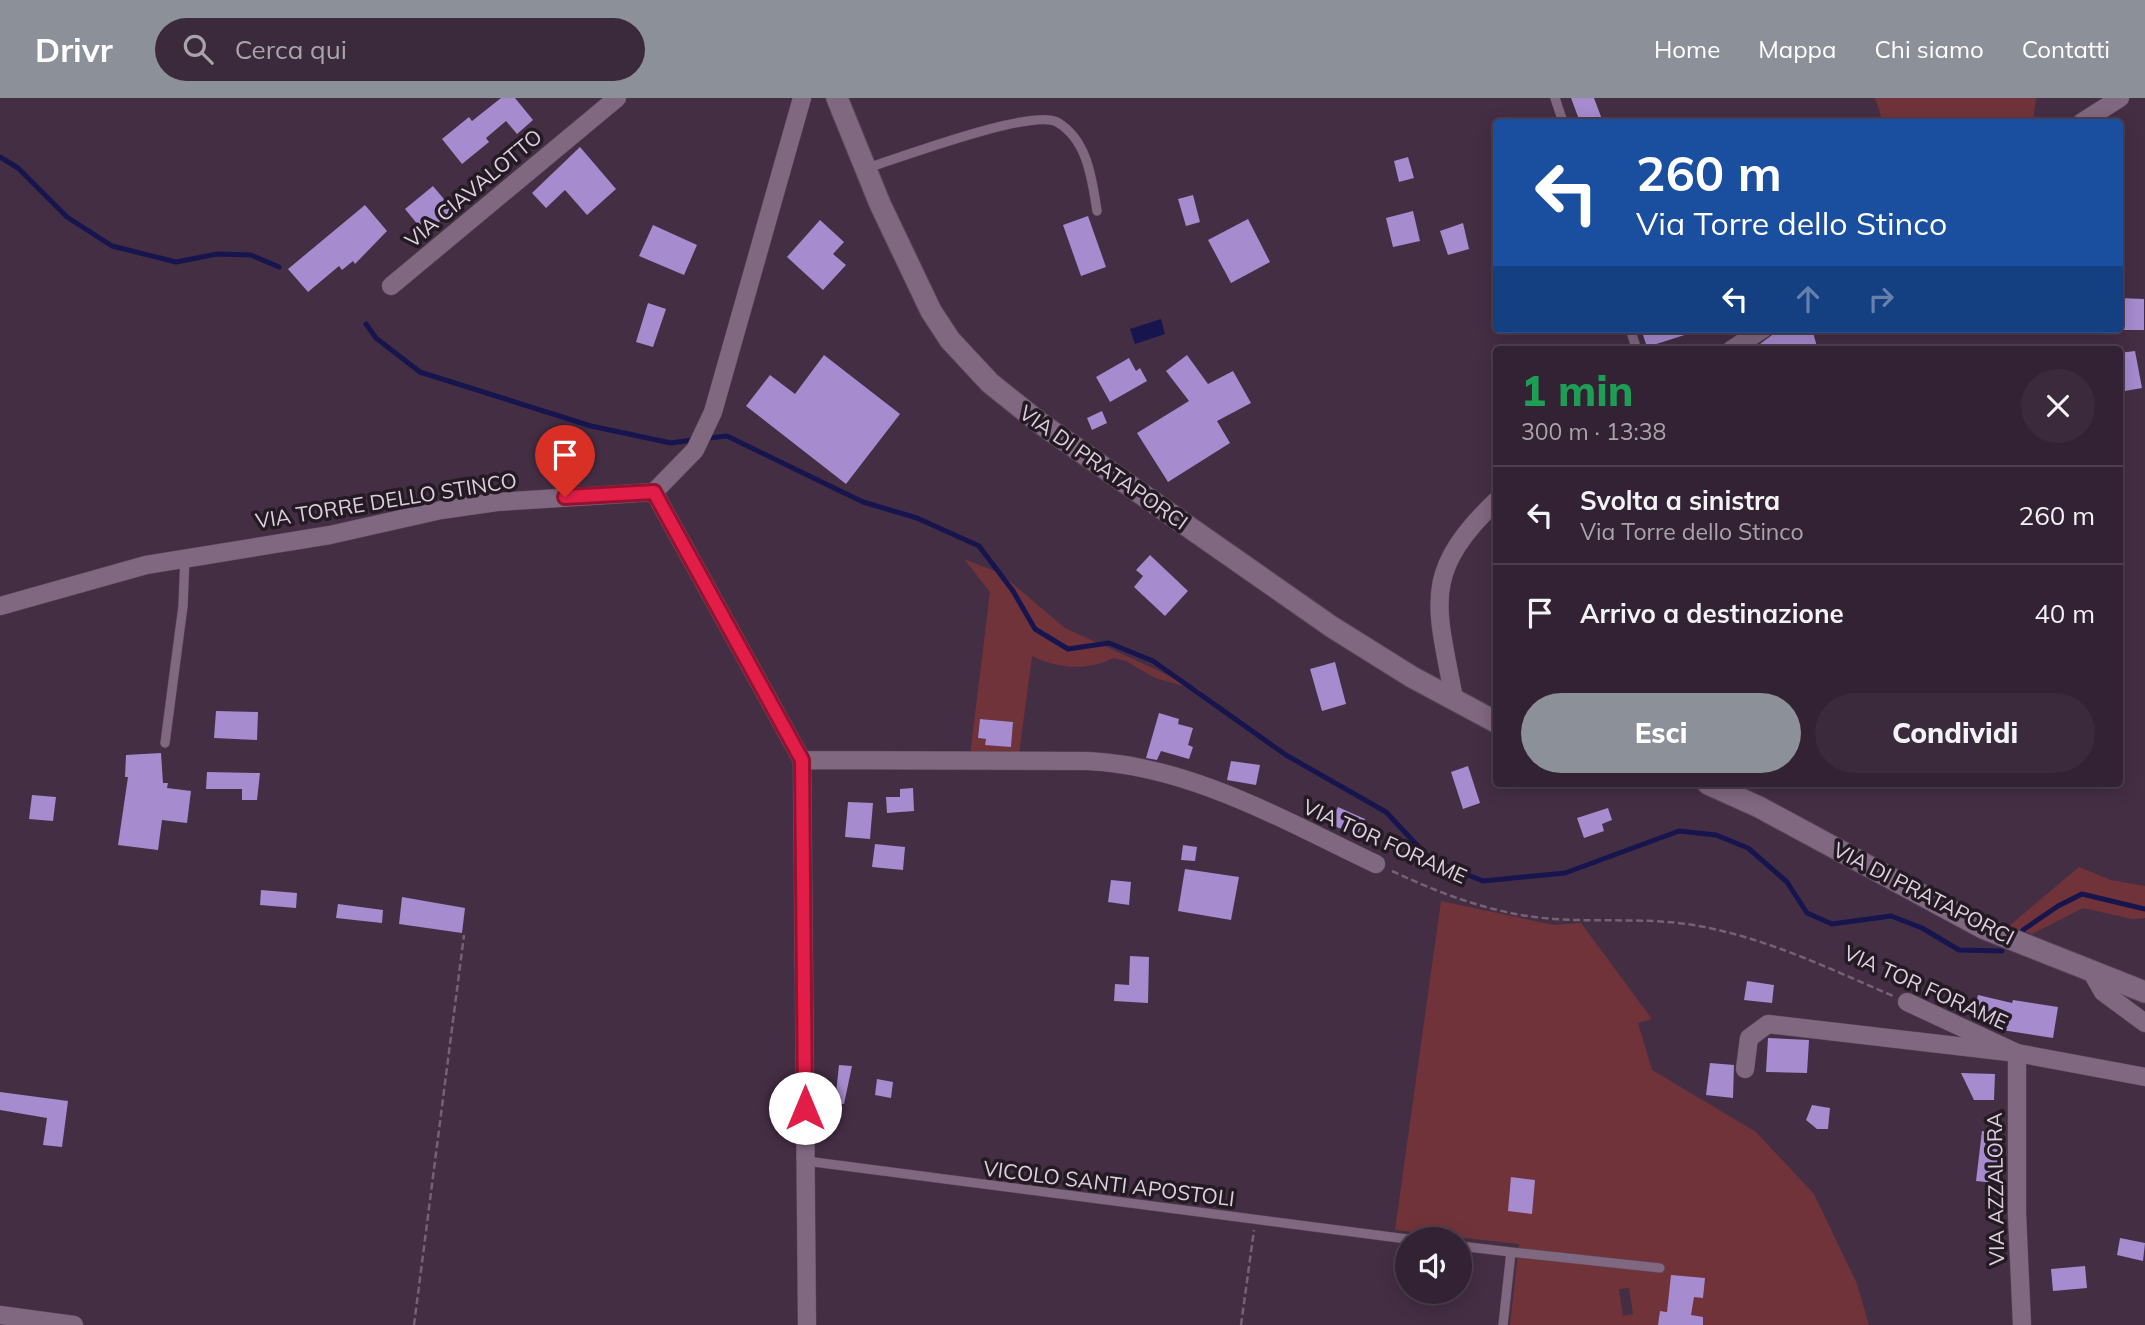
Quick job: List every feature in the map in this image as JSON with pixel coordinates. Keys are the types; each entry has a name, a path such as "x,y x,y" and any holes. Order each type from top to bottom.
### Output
{"street":[{"name":"VIA CIAVALOTTO","path":"391,286 617,98"},
{"path":"802,98 713,412 688,459 654,492 802,760 807,1325"},
{"name":"VIA DI PRATAPORCI","path":"837,98 865,168 931,311 959,351 996,388 1040,423 1324,621 1391,664 1493,720"},
{"path":"2087,119 2120,98"},
{"path":"1738,346 1757,333"},
{"name":"VIA TORRE DELLO STINCO","path":"0,606 118,572 185,557 330,535 474,505 654,492"},
{"path":"1454,699 1438,616 1439,584 1452,555 1493,505"},
{"name":"VIA TOR FORAME","path":"802,760 1088,761 1125,764 1215,788 1376,864"},
{"name":"VIA DI PRATAPORCI","path":"1714,787 1759,807 1983,928 2145,992"},
{"path":"2091,971 2103,992 2145,1023"},
{"name":"VIA TOR FORAME","path":"1906,1002 2017,1053"},
{"path":"1745,1069 1749,1038 1760,1027 1768,1024 2017,1053 2145,1077"},
{"name":"VIA AZZALORA","path":"2017,1053 2017,1214 2022,1325"},
{"path":"0,1315 74,1325"}],"lane":[{"path":"1555,98 1562,119"},
{"path":"865,168 1019,121 1048,118 1065,128 1086,158 1097,211"},
{"path":"165,743 183,606 185,557"},
{"name":"VICOLO SANTI APOSTOLI","path":"806,1161 1395,1238"},
{"path":"1472,1247 1660,1268"},
{"path":"1503,1325 1511,1252"}],"path":[{"name":"VIA TOR FORAME","path":"1376,864 1455,899 1533,916 1664,922 1746,937 1782,949 1906,1002"},
{"path":"414,1325 464,935"},
{"path":"1241,1325 1255,1220"}],"shaded area":[{"path":"1875,98 2036,98 2033,119 1882,119"},
{"path":"1161,319 1165,334 1135,344 1130,329"},
{"path":"964,559 1000,573 1065,628 1205,692 1155,678 1126,661 1114,658 1093,665 1073,667 1052,664 1032,656 1019,754 970,755 990,592","holes":["980,719 1013,722 1011,747 985,744 986,739 978,738"]},
{"path":"2079,867 2111,880 2145,886 2145,918 2132,919 2083,908 2032,934 2009,926"},
{"path":"1441,901 1554,925 1581,923 1652,1019 1638,1023 1652,1070 1756,1132 1814,1194 1857,1284 1869,1325 1698,1325 1691,1315 1661,1311 1658,1325 1510,1325 1519,1244 1472,1239 1472,1227 1395,1227","holes":["1629,1288 1633,1314 1623,1316 1619,1289"]}],"building":[{"path":"501,98 515,98 533,120 517,134 506,121 486,138 489,142 462,164 442,139 469,117 472,121"},
{"path":"1571,98 1594,98 1602,119 1579,119"},
{"path":"580,147 616,189 587,215 565,190 546,208 532,193"},
{"path":"1408,157 1414,178 1399,182 1394,161"},
{"path":"433,186 453,210 432,228 425,221 419,226 405,209"},
{"path":"1193,195 1200,222 1186,226 1178,199"},
{"path":"365,205 387,231 355,264 353,261 342,270 339,266 308,292 288,269"},
{"path":"1413,211 1420,241 1393,247 1386,218"},
{"path":"1088,216 1106,267 1081,276 1063,225"},
{"path":"1248,219 1270,262 1231,283 1208,240"},
{"path":"820,220 844,242 833,254 846,265 823,290 787,257"},
{"path":"1463,223 1469,249 1448,255 1440,231"},
{"path":"653,225 697,245 684,275 639,256"},
{"path":"2123,298 2144,299 2144,330 2123,330"},
{"path":"648,303 666,309 653,347 636,342"},
{"path":"1642,333 1691,333 1650,346 1647,346"},
{"path":"1813,333 1817,346 1757,346 1772,335"},
{"path":"2135,351 2142,388 2123,391 2123,352"},
{"path":"824,355 900,414 846,484 746,406 770,375 795,394"},
{"path":"1187,355 1208,384 1233,371 1251,403 1217,421 1230,443 1168,482 1137,433 1189,401 1166,371"},
{"path":"1129,358 1136,371 1140,368 1147,381 1110,402 1096,377"},
{"path":"1102,411 1107,423 1092,430 1087,418"},
{"path":"1150,555 1188,591 1165,616 1134,587 1143,576 1136,570"},
{"path":"1335,662 1346,704 1322,711 1310,669"},
{"path":"216,711 258,712 257,740 214,738"},
{"path":"1159,713 1179,719 1178,724 1193,728 1188,745 1193,747 1189,759 1161,751 1157,760 1146,758"},
{"path":"980,719 1013,722 1011,747 985,745 986,739 978,738"},
{"path":"161,753 163,783 168,783 167,788 191,791 187,823 162,820 158,850 118,845 128,777 125,777 126,755"},
{"path":"1231,761 1260,765 1256,785 1227,780"},
{"path":"1468,766 1480,803 1463,809 1451,772"},
{"path":"207,772 260,773 257,800 242,800 242,789 206,789"},
{"path":"913,788 914,811 887,813 886,797 900,797 900,789"},
{"path":"32,795 56,797 53,821 29,819"},
{"path":"848,802 873,803 870,839 845,837"},
{"path":"1338,807 1365,819 1357,836 1330,824"},
{"path":"1608,808 1612,820 1602,824 1604,831 1584,838 1577,818"},
{"path":"875,844 905,847 903,870 872,867"},
{"path":"1183,845 1197,847 1195,861 1181,860"},
{"path":"1185,869 1239,877 1231,920 1178,911"},
{"path":"1111,880 1131,882 1129,905 1108,902"},
{"path":"261,890 297,893 296,908 260,905"},
{"path":"402,897 465,908 462,933 399,924"},
{"path":"338,904 383,910 382,923 336,918"},
{"path":"1130,956 1149,957 1148,1003 1114,1001 1115,984 1129,985"},
{"path":"1747,981 1774,985 1772,1003 1744,1000"},
{"path":"1978,995 2012,1003 2013,1000 2058,1007 2053,1038 2002,1030 1972,1019"},
{"path":"1768,1038 1809,1040 1807,1073 1766,1072"},
{"path":"1710,1063 1734,1065 1733,1098 1706,1095"},
{"path":"839,1065 852,1066 844,1104 835,1103"},
{"path":"1961,1073 1995,1074 1994,1100 1974,1100"},
{"path":"877,1079 893,1082 891,1098 875,1095"},
{"path":"0,1092 68,1101 62,1147 43,1145 47,1118 0,1110"},
{"path":"1812,1105 1830,1108 1828,1129 1817,1129 1806,1120"},
{"path":"1982,1131 2000,1134 1995,1183 1976,1181"},
{"path":"1511,1177 1535,1180 1532,1214 1508,1211"},
{"path":"2120,1238 2145,1243 2143,1261 2117,1255"},
{"path":"2085,1266 2087,1288 2053,1291 2051,1269"},
{"path":"1671,1275 1705,1278 1703,1298 1694,1297 1691,1315 1703,1317 1703,1325 1658,1325 1660,1311 1667,1312"}],"waterway":[{"path":"0,157 18,168 67,217 112,246 176,262 217,254 251,255 279,267"},
{"path":"366,324 376,338 420,372 591,426 671,443 692,440"},
{"path":"709,438 727,436 863,502 917,518 979,546 1013,591 1035,629 1068,649 1109,643 1153,661 1286,755 1386,812 1431,860 1483,881 1565,873 1679,831 1716,835 1748,848 1787,882 1807,913 1832,924 1891,916 1922,928 1959,950 2002,951"},
{"path":"2023,930 2058,906 2082,894 2145,909"}],"route":[{"path":"565,497 654,492 802,760 805,1108"}]}
